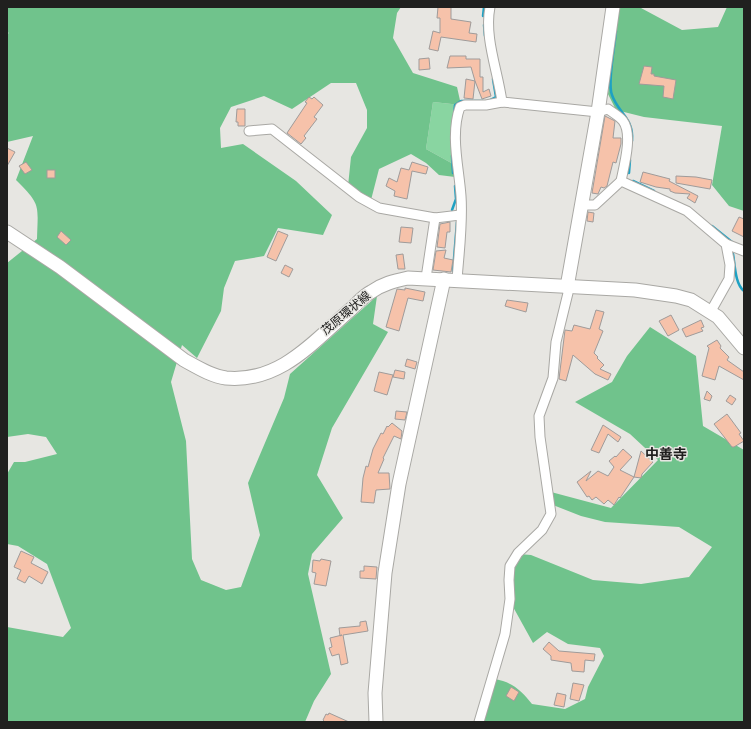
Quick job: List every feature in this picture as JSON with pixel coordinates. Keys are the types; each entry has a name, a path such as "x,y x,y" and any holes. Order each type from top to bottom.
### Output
{"main road":[{"path":"567,287 598,112 613,7"},
{"name":"茂原環状線","path":"7,232 60,267 184,360 204,371 225,378 247,377 280,368 370,292 388,283 408,278 635,290 676,296 691,300 711,311 718,317 744,348"},
{"path":"376,722 375,693 385,573 399,484 444,279"}],"street":[{"path":"490,7 488,17 502,102"},
{"path":"457,280 461,198 457,161 456,130 460,107 465,104 486,105 502,102 598,112 608,109 624,122 628,146 621,181 595,205 581,205"},
{"path":"250,131 272,129 359,198 380,208 435,218 460,215"},
{"path":"621,181 687,211 726,244 744,251"},
{"path":"426,278 435,218"},
{"path":"711,311 729,279 730,265 726,244"},
{"path":"479,722 505,634 510,599 510,566 518,553 542,530 551,514 540,437 540,416 553,378 556,342 568,293 567,287"}],"green space":[{"path":"7,7 401,7 397,13 393,38 413,73 457,87 461,105 433,102 426,149 455,165 455,177 439,175 426,163 411,154 379,169 371,200 348,186 351,157 367,128 367,110 356,83 331,83 292,109 264,96 231,107 220,128 221,148 243,144 296,181 332,215 323,235 278,228 264,256 235,261 224,288 221,311 197,358 182,345 171,382 186,441 192,559 201,580 226,590 241,587 260,535 248,483 284,398 290,374 377,296 373,324 388,332 332,428 317,475 343,518 312,554 308,574 331,674 314,701 305,722 7,722 7,627 63,637 71,628 47,564 18,546 7,544 7,474 14,462 25,462 57,454 46,437 28,434 7,437 7,263 37,239 38,219 34,200 16,180 33,136 7,142 7,34 9,33 7,32"},
{"path":"616,7 641,8 682,30 718,27 727,7 744,7 744,211 729,206 712,185 722,126 644,117 616,110 608,94"},
{"path":"433,102 461,105 455,165 426,149"},
{"path":"650,327 696,356 703,426 744,450 744,722 482,722 495,679 512,685 532,704 565,709 585,699 588,687 604,656 600,648 568,644 547,632 533,643 512,605 512,567 519,554 531,555 593,580 641,584 689,577 712,547 679,527 605,522 581,516 553,505 551,492 611,508 658,460 630,434 575,402 612,382 627,356"}],"building":[{"path":"438,7 451,7 451,19 471,22 469,33 477,34 476,42 441,37 438,51 429,49 433,31 440,33 440,18 437,18"},
{"path":"450,56 466,56 466,59 480,59 480,77 483,77 483,92 489,89 491,96 482,99 471,67 447,68"},
{"path":"429,58 430,69 419,70 419,59"},
{"path":"644,66 652,67 651,74 654,74 654,76 676,80 673,99 663,97 664,86 639,84"},
{"path":"466,79 475,81 473,99 464,98"},
{"path":"309,97 312,99 314,97 323,105 314,117 317,119 304,136 306,138 301,144 287,133 307,103 305,102"},
{"path":"237,109 245,109 245,126 238,126 238,122 236,122"},
{"path":"605,116 615,121 613,138 621,138 621,144 616,163 613,162 607,186 604,188 601,187 598,194 592,193"},
{"path":"7,148 15,152 7,166"},
{"path":"26,162 32,170 25,174 19,166"},
{"path":"412,162 428,167 426,174 412,171 407,199 394,196 395,191 386,186 389,178 397,182 401,168 409,170"},
{"path":"47,170 55,170 55,178 47,178"},
{"path":"643,172 670,179 669,181 698,196 695,203 687,198 690,194 675,193 670,191 670,189 656,187 640,182"},
{"path":"676,176 696,177 712,180 710,189 676,183"},
{"path":"588,212 594,213 593,222 587,221"},
{"path":"739,217 744,219 744,237 732,231"},
{"path":"450,222 450,232 447,232 445,248 437,247 440,224"},
{"path":"401,227 413,228 411,243 399,242"},
{"path":"61,231 71,240 66,245 57,237"},
{"path":"278,231 288,235 276,261 267,257"},
{"path":"446,250 444,258 453,260 451,272 433,270 436,251"},
{"path":"403,254 405,269 398,269 396,255"},
{"path":"285,265 293,269 289,277 281,273"},
{"path":"405,288 425,292 423,301 408,298 399,331 386,327 397,289 405,290"},
{"path":"507,300 528,303 526,312 505,306"},
{"path":"596,310 604,312 599,329 603,331 594,353 604,365 600,369 611,374 608,380 595,374 573,355 566,381 559,379 565,330 572,331 574,325 590,329"},
{"path":"671,315 679,330 668,336 659,321"},
{"path":"701,320 704,327 701,328 703,331 686,337 682,329"},
{"path":"717,340 721,346 720,348 729,357 727,360 744,372 744,380 719,366 715,380 702,376 709,348 707,346"},
{"path":"407,359 417,362 415,369 405,366"},
{"path":"395,370 405,372 404,379 393,377"},
{"path":"379,372 393,375 387,395 374,391"},
{"path":"707,391 712,396 710,401 704,399"},
{"path":"730,395 736,399 732,405 726,401"},
{"path":"396,411 407,412 405,420 395,419"},
{"path":"727,414 741,433 739,434 744,441 734,447 732,447 714,424"},
{"path":"392,423 402,431 401,439 394,436 383,458 384,459 378,473 389,473 390,489 376,490 374,503 361,502 363,478 366,466 368,467 373,449 381,433 383,434 387,426 388,427"},
{"path":"603,425 621,437 618,442 608,434 599,453 591,450"},
{"path":"623,449 632,457 620,470 634,477 620,498 619,497 614,505 608,500 604,504 596,497 592,500 589,496 587,497 577,482 591,471 586,481 598,471 608,476 614,467 609,461 615,456 616,457"},
{"path":"641,451 653,462 642,474 641,478 634,477"},
{"path":"21,551 34,557 31,563 48,572 42,584 29,576 25,583 17,579 21,570 14,567"},
{"path":"321,559 331,561 326,586 314,584 316,573 312,572 313,560 320,561"},
{"path":"364,566 377,567 376,579 360,578 360,571 364,571"},
{"path":"366,621 368,631 343,635 348,663 341,665 339,654 332,656 329,648 332,647 330,638 340,636 339,628 360,626 360,622"},
{"path":"549,642 559,651 595,654 594,661 585,660 584,672 572,671 571,663 551,660 551,656 543,649"},
{"path":"573,683 584,685 579,701 570,699"},
{"path":"511,687 519,692 514,701 506,696"},
{"path":"557,693 566,695 564,707 554,705"},
{"path":"329,713 349,722 325,722 323,720 326,714 328,715"}],"waterway":[{"path":"483,16 484,7"},
{"path":"484,25 485,36"},
{"path":"616,31 610,82 611,89 615,101 631,127 632,141"},
{"path":"490,100 496,97 493,79"},
{"path":"454,115 455,105 461,101 483,101"},
{"path":"452,156 453,173"},
{"path":"629,173 630,160"},
{"path":"633,181 654,191"},
{"path":"452,210 456,199 455,186"},
{"path":"453,271 457,222"},
{"path":"712,226 732,242"},
{"path":"733,254 737,279 744,291"}],"district":[{"name":"中善寺","path":"666,454"}]}
